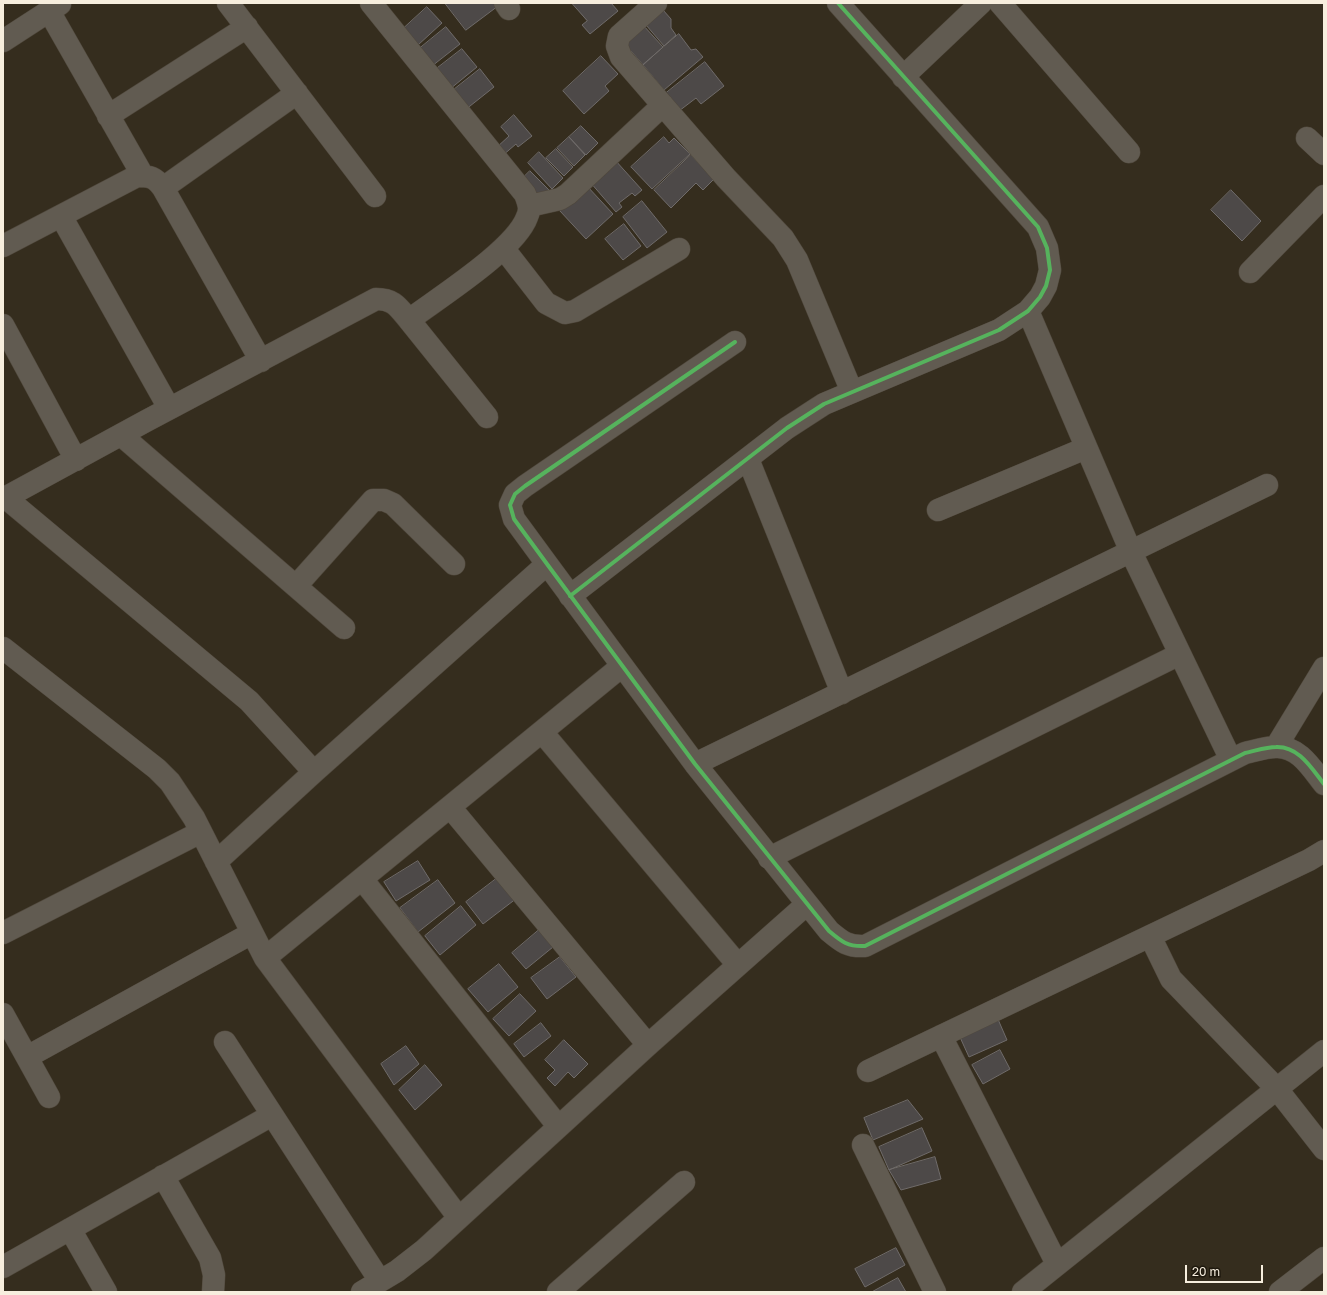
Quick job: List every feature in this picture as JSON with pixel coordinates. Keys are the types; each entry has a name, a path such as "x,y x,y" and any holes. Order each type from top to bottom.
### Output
{"street":[{"path":"228,3 375,196"},
{"path":"371,3 525,194 529,206 528,217 504,249 408,320"},
{"path":"656,3 619,36 617,46 621,58 726,178 783,238 797,260 852,392"},
{"path":"570,596 786,428 824,404 999,330 1028,311 1040,297 1046,286 1050,270 1047,248 1038,227 838,3"},
{"path":"903,77 981,3"},
{"path":"1000,3 1129,152"},
{"path":"3,41 55,7 108,116 143,176"},
{"path":"108,116 247,27"},
{"path":"163,188 297,93"},
{"path":"529,206 560,199 568,194 663,105"},
{"path":"1307,138 1324,154"},
{"path":"3,246 137,176 149,176 156,179 163,188 260,360"},
{"path":"1250,272 1324,196"},
{"path":"61,216 169,408"},
{"path":"504,249 546,304 565,312 575,311 679,249"},
{"path":"314,772 248,701 4,499 169,408 376,299 387,299 396,306 487,417"},
{"path":"1028,311 1131,552 1231,760"},
{"path":"3,325 76,460"},
{"path":"735,342 525,486 515,494 510,505 514,519 695,764 829,931 840,940 852,947 865,946 1245,753 1276,747 1290,749 1302,757 1324,784"},
{"path":"121,435 344,628"},
{"path":"938,510 1086,448"},
{"path":"748,459 842,693"},
{"path":"695,764 1267,485"},
{"path":"296,586 373,500 384,500 393,504 454,564"},
{"path":"216,862 314,772 547,564"},
{"path":"3,648 157,769 182,799 265,958 459,1218"},
{"path":"769,858 1180,654"},
{"path":"265,958 622,666"},
{"path":"1276,747 1324,668"},
{"path":"542,732 738,965"},
{"path":"450,807 648,1045"},
{"path":"3,933 200,832"},
{"path":"868,1071 1309,860 1324,851"},
{"path":"362,879 558,1126"},
{"path":"225,1042 272,1115 371,1287 424,1250 558,1126 807,904"},
{"path":"27,1057 252,933"},
{"path":"1150,936 1171,979 1277,1088 1324,1149"},
{"path":"3,1014 49,1097"},
{"path":"941,1036 1057,1264"},
{"path":"1023,1292 1324,1051"},
{"path":"4,1265 272,1115"},
{"path":"863,1145 935,1292"},
{"path":"163,1176 210,1258 214,1275 213,1292"},
{"path":"558,1292 684,1182"},
{"path":"70,1229 106,1292"},
{"path":"1280,1292 1324,1258"}],"building":[{"path":"445,3 496,3 498,6 466,30"},
{"path":"572,3 611,3 618,11 590,34 582,25 587,21"},
{"path":"427,7 442,23 418,45 403,29"},
{"path":"663,10 671,19 671,28 676,35 664,46 646,25"},
{"path":"643,25 663,47 643,65 624,43"},
{"path":"446,27 460,44 432,66 419,49"},
{"path":"679,34 691,50 696,49 703,57 664,90 643,65"},
{"path":"462,49 477,67 450,89 435,70"},
{"path":"601,56 618,74 605,86 609,91 584,114 563,91"},
{"path":"705,62 724,86 701,104 696,98 679,111 665,94"},
{"path":"480,69 494,87 465,110 451,92"},
{"path":"514,115 532,136 518,147 516,144 502,156 496,148 509,136 501,127"},
{"path":"581,126 598,143 586,155 569,137"},
{"path":"569,137 585,155 574,166 557,148"},
{"path":"664,137 669,143 674,138 690,154 652,189 631,167"},
{"path":"556,149 573,167 564,176 546,158"},
{"path":"539,152 563,178 552,189 528,163"},
{"path":"691,155 714,179 703,190 696,183 671,208 654,190"},
{"path":"615,160 642,190 635,196 632,193 619,203 622,207 616,212 590,182"},
{"path":"530,171 549,190 539,200 520,181"},
{"path":"587,186 613,214 586,239 560,211"},
{"path":"1231,190 1261,221 1242,241 1211,210"},
{"path":"642,201 667,232 647,248 623,217"},
{"path":"624,224 641,246 623,260 605,239"},
{"path":"418,861 430,880 396,901 384,882"},
{"path":"500,876 517,898 483,924 466,902"},
{"path":"438,880 455,903 418,932 400,908"},
{"path":"461,906 476,925 440,955 425,936"},
{"path":"539,930 553,947 526,969 512,953"},
{"path":"560,957 576,977 547,999 531,978"},
{"path":"499,964 518,987 488,1012 468,989"},
{"path":"520,994 536,1011 509,1036 493,1019"},
{"path":"997,1017 1007,1040 969,1057 959,1035"},
{"path":"541,1023 551,1036 524,1057 514,1044"},
{"path":"564,1040 588,1064 574,1078 568,1072 555,1086 547,1078 555,1070 545,1060"},
{"path":"406,1046 419,1064 394,1085 381,1064"},
{"path":"1000,1050 1010,1069 983,1084 972,1065"},
{"path":"425,1065 442,1085 415,1110 399,1090"},
{"path":"908,1100 923,1119 873,1140 864,1118"},
{"path":"922,1128 932,1151 889,1170 879,1147"},
{"path":"935,1157 941,1179 901,1190 889,1170"},
{"path":"896,1248 905,1265 865,1287 855,1269"},
{"path":"898,1278 906,1292 872,1292"}],"cycle path":[{"path":"570,596 787,428 824,404 999,330 1028,311 1040,297 1046,286 1050,270 1047,248 1038,227 838,3"},
{"path":"735,342 525,486 515,494 510,505 514,519 695,764 829,931 838,938 850,945 865,946 1245,753 1272,747 1292,750 1310,765 1324,784"}]}
